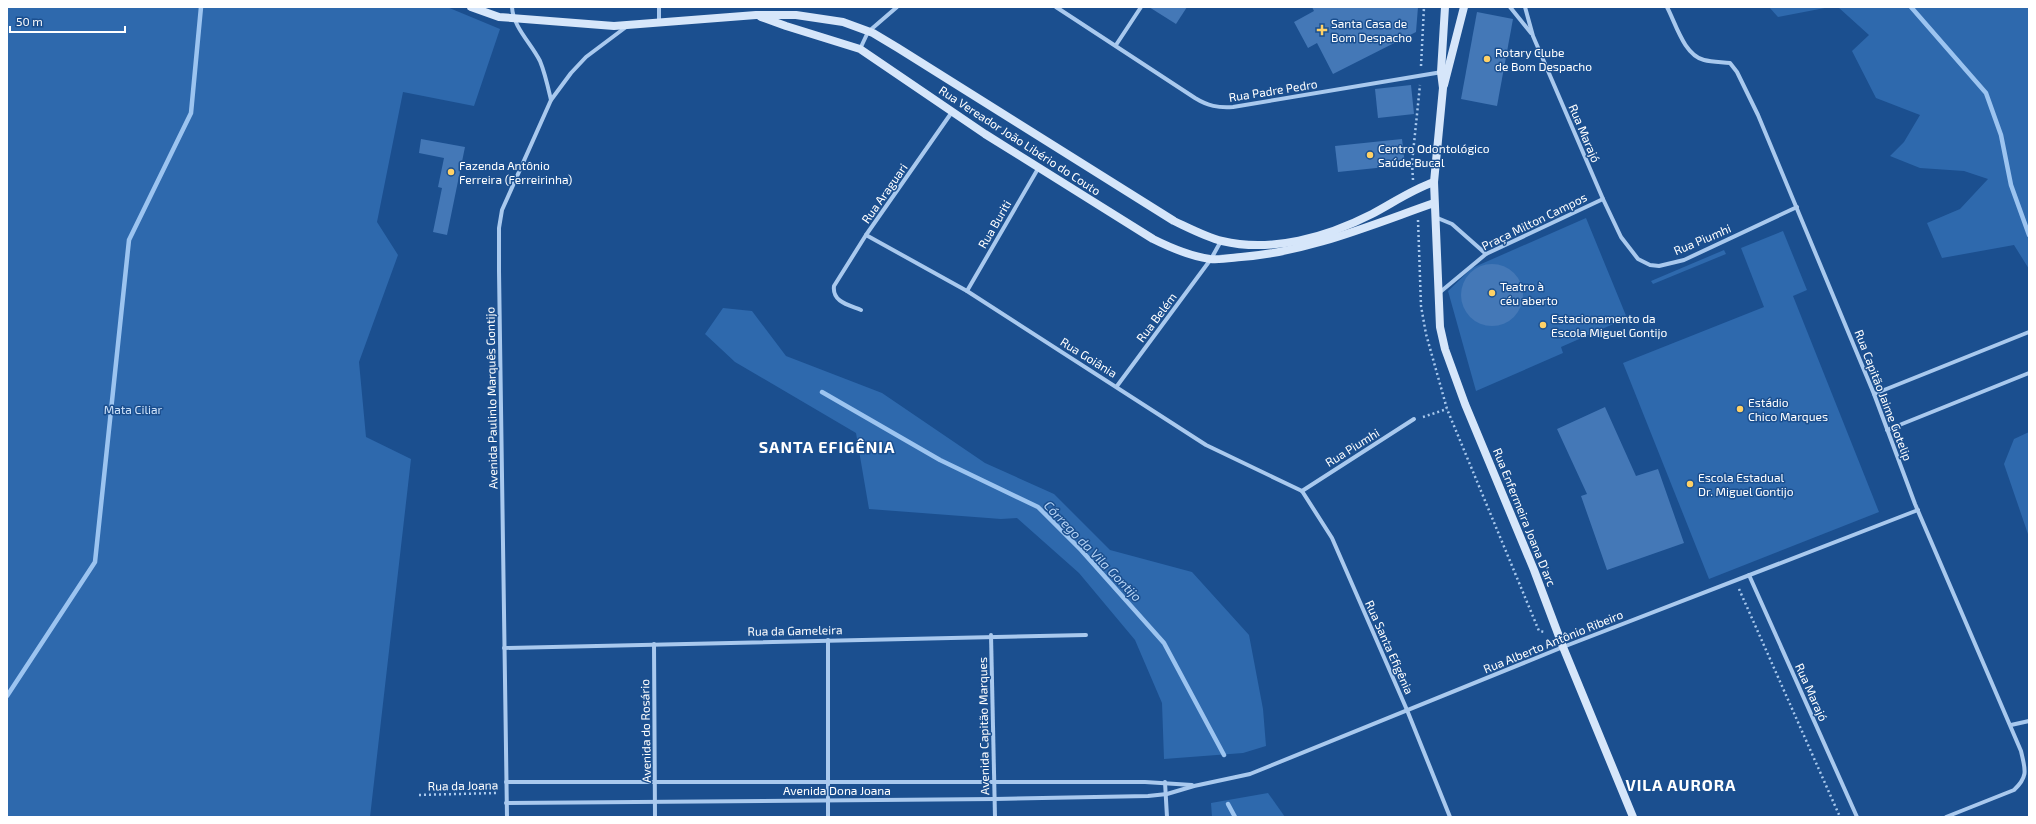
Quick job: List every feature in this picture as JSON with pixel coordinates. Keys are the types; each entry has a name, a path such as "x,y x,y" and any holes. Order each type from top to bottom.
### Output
{"main road":[{"name":"Rua Vereador João Libério do Couto","path":"472,7 499,17 614,26 659,21 756,15 796,15 844,22 868,32 898,48 1174,221 1221,241 1278,248"},
{"name":"Rua Enfermeira Joana D'arc","path":"1445,7 1443,88 1434,182 1440,327 1445,349 1465,404 1534,570 1563,647 1633,817"},
{"name":"Rua Enfermeira Joana D'arc","path":"1444,72 1464,7"},
{"name":"Rua Vereador João Libério do Couto","path":"756,15 860,49 952,112 1153,239 1174,249 1211,259 1255,256 1278,248"},
{"path":"1278,248 1346,226 1414,189 1434,182"},
{"path":"1278,248 1348,234 1434,203"}],"street":[{"path":"512,7 512,18 531,44 540,62 551,100"},
{"path":"659,7 659,21"},
{"path":"860,49 868,32 897,7"},
{"name":"Rua Padre Pedro","path":"1056,7 1206,105 1220,108 1444,72"},
{"path":"1116,45 1141,7"},
{"name":"Rua Marajó","path":"1510,7 1533,36"},
{"name":"Rua Marajó","path":"1525,7 1533,36 1603,199 1621,237"},
{"name":"Rua Capitão Jaime Gotelip","path":"1667,7 1687,46 1695,56 1705,60 1730,63 1737,72 1797,207 1874,394 1918,510 2021,751 2025,772 2022,781 2014,790 1946,817"},
{"name":"Avenida Paulinlo Marquês Gontijo","path":"507,817 499,228 502,210 507,195 551,100 571,73 586,57 630,24"},
{"name":"Rua Araguari","path":"861,310 841,302 835,297 834,286 866,236 952,112"},
{"name":"Rua Buriti","path":"967,291 1039,166"},
{"name":"Praça Milton Campos","path":"1438,293 1486,254 1603,199"},
{"name":"Rua Piumhi","path":"1621,237 1638,259 1650,265 1659,266 1684,260 1797,207"},
{"path":"1435,217 1452,224 1486,254"},
{"name":"Rua Goiânia","path":"866,236 967,291 1117,386 1206,445 1302,491"},
{"name":"Rua Belém","path":"1117,386 1211,259 1221,241"},
{"path":"1874,394 2029,332"},
{"path":"1887,430 2029,373"},
{"name":"Rua Piumhi","path":"1302,491 1414,420"},
{"name":"Rua Santa Efigênia","path":"1302,491 1332,538 1407,710 1450,817"},
{"name":"Rua Alberto Antônio Ribeiro","path":"1167,794 1194,786 1250,774 1563,647 1918,510"},
{"name":"Rua Marajó","path":"1749,575 1856,817"},
{"name":"Rua da Gameleira","path":"504,648 991,635 1086,634"},
{"name":"Avenida Capitão Marques","path":"991,635 995,817"},
{"path":"828,640 828,817"},
{"name":"Avenida do Rosário","path":"654,644 655,817"},
{"path":"2011,725 2029,721"},
{"name":"Avenida Dona Joana","path":"506,782 1166,782"},
{"path":"1166,782 1167,817"},
{"name":"Rua Alberto Antônio Ribeiro","path":"1166,782 1194,786"},
{"name":"Avenida Dona Joana","path":"506,802 995,799 1148,796 1167,794"}],"path":[{"path":"1414,189 1412,163 1421,75 1424,7"},
{"path":"1416,209 1418,222 1421,306 1426,334 1447,409 1539,632 1557,632"},
{"path":"1414,420 1447,409"},
{"path":"1735,580 1840,817"},
{"name":"Rua da Joana","path":"419,795 506,793"}],"green space":[{"name":"Mata Ciliar","path":"7,7 447,7 500,29 474,106 403,92 377,222 398,255 359,362 366,437 411,459 370,817 7,817"},
{"path":"1769,7 1830,7 1778,17"},
{"path":"1838,7 2029,7 2029,269 2014,245 1942,258 1927,223 1960,209 1988,179 1964,171 1920,168 1890,156 1904,142 1920,115 1876,98 1852,51 1869,35"},
{"path":"1586,218 1627,318 1561,347 1563,353 1476,391 1448,291 1472,268"},
{"name":"Estádio Chico Marques","path":"1783,231 1807,290 1793,296 1879,512 1709,579 1623,363 1764,307 1741,248"},
{"path":"1724,250 1726,254 1653,284 1651,281"},
{"path":"723,308 752,311 786,356 882,393 985,463 1054,494 1110,550 1192,572 1249,635 1263,709 1266,746 1243,753 1164,759 1162,703 1135,640 1079,573 1017,518 1001,519 869,509 856,433 735,362 705,334"},
{"path":"2029,432 2029,537 2004,464 2014,439"},
{"path":"1268,793 1285,817 1212,817 1211,803"}],"building":[{"path":"1149,7 1187,7 1176,24"},
{"path":"1312,7 1418,7 1416,32 1333,74 1317,43 1308,48 1294,22 1314,11"},
{"name":"Rotary Clube de Bom Despacho","path":"1477,12 1513,19 1497,106 1461,99"},
{"path":"1411,85 1414,114 1378,118 1375,89"},
{"name":"Fazenda Antônio Ferreira (Ferreirinha)","path":"421,139 465,147 447,235 433,232 442,188 438,187 444,158 419,153"},
{"name":"Centro Odontológico Saúde Bucal","path":"1402,139 1405,165 1338,172 1335,146"},
{"name":"Teatro à céu aberto","path":"1492,264 1504,266 1514,273 1521,283 1523,295 1521,307 1514,317 1504,324 1492,326 1480,324 1470,317 1463,307 1461,295 1463,283 1470,273 1480,266"},
{"path":"1605,407 1636,476 1658,469 1684,543 1607,570 1581,496 1587,494 1557,429"}],"waterway":[{"path":"7,696 95,562 129,240 191,113 201,7"},
{"path":"1911,7 1986,93 2001,135 2011,185 2029,235"},
{"name":"Córrego da Vila Gontijo","path":"822,392 940,460 1038,507 1081,550 1164,643 1224,755"},
{"name":"Córrego da Vila Gontijo","path":"1228,804 1235,817"}],"place":[{"name":"Santa Casa de Bom Despacho","path":"1322,30"},
{"name":"Rotary Clube de Bom Despacho","path":"1487,59"},
{"name":"Centro Odontológico Saúde Bucal","path":"1370,155"},
{"name":"Fazenda Antônio Ferreira (Ferreirinha)","path":"451,172"},
{"name":"Teatro à céu aberto","path":"1492,293"},
{"name":"Estacionamento da Escola Miguel Gontijo","path":"1543,325"},
{"name":"Estádio Chico Marques","path":"1740,409"},
{"name":"Escola Estadual Dr. Miguel Gontijo","path":"1690,484"}],"district":[{"name":"SANTA EFIGÊNIA","path":"827,446"},
{"name":"VILA AURORA","path":"1681,784"}]}
